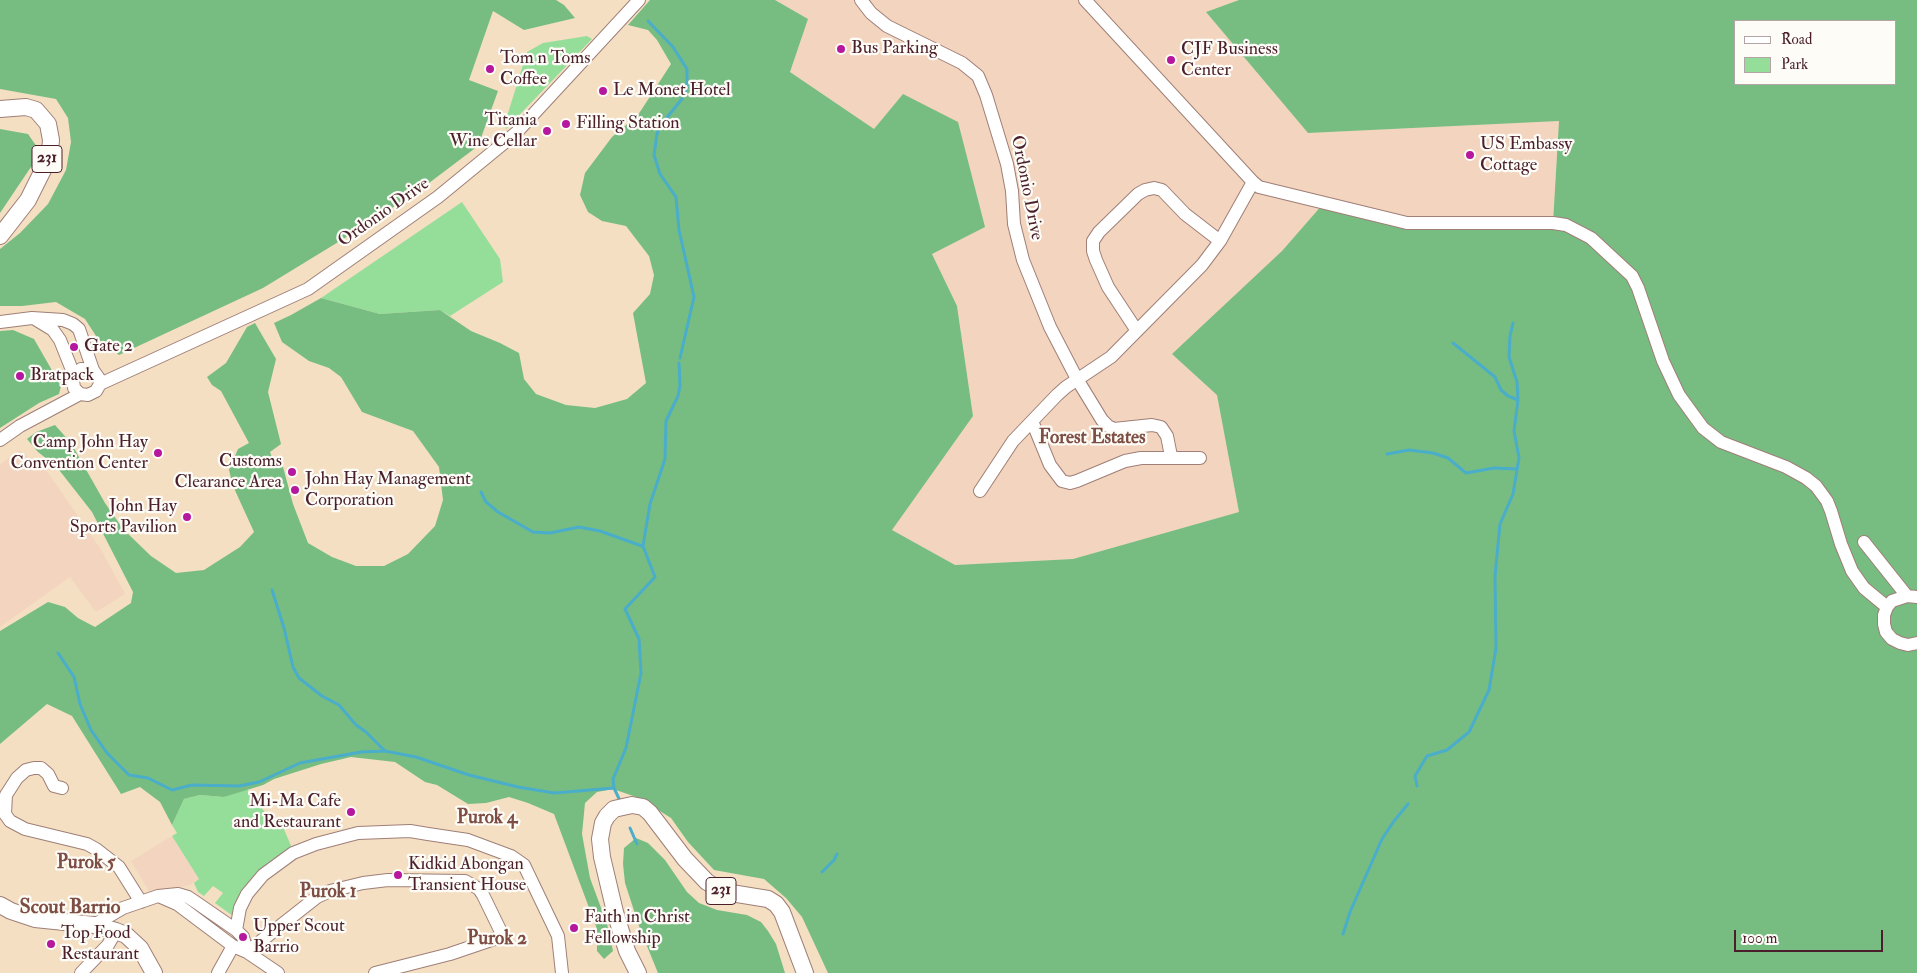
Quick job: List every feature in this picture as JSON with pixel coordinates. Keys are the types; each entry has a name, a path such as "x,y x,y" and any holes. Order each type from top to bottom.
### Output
{"main road":[{"name":"231","path":"0,109 26,107 36,110 48,124 51,140 46,164 28,200 0,236"},
{"name":"231","path":"638,973 627,951 615,912 602,857 600,839 603,823 607,816 623,806 637,805 650,812 698,874 717,889 768,899 776,904 782,912 805,973"},
{"path":"0,904 11,911 35,919 94,925 126,935 140,948 154,973"}],"street":[{"name":"Ordonio Drive","path":"0,440 20,426 80,394 92,394 100,384 308,289 438,197 516,134 639,0"},
{"name":"Ordonio Drive","path":"860,0 871,13 887,26 962,63 978,76 986,95 1007,164 1012,192 1014,224 1022,260 1047,320 1077,379 1102,420 1108,426 1122,429 1152,425 1161,427 1167,436 1171,456"},
{"path":"1085,0 1253,182 1259,186 1308,200 1407,223 1553,223 1566,225 1590,238 1632,276 1638,288 1663,362 1679,395 1703,428 1721,442 1786,467 1816,486 1832,511 1841,544 1857,581 1887,607"},
{"path":"980,491 1003,454 1057,395 1077,379 1111,357 1182,286 1220,241 1253,182"},
{"path":"1137,330 1108,287 1096,260 1093,242 1099,232 1138,194 1154,188 1162,190 1185,214 1220,241"},
{"path":"0,322 32,318 64,320 79,329 93,370 99,376 100,384"},
{"path":"32,318 53,330 66,352 74,376 73,384 80,394"},
{"path":"74,376 85,368 93,370"},
{"path":"1032,421 1050,465 1062,482 1070,483 1077,481 1125,461 1141,458 1171,456 1200,458"},
{"path":"1864,542 1912,596"},
{"path":"1912,596 1899,597 1887,607 1884,615 1884,624 1886,632 1900,644 1917,643"},
{"path":"62,788 54,786 48,774 41,768 26,770 17,778 6,795 6,814 10,821 25,829 88,844 96,849 119,868 141,902"},
{"path":"236,930 240,908 246,894 264,875 293,853 316,844 358,834 410,832 428,834 468,840 510,856 524,865 558,936 562,973"},
{"path":"247,952 317,897 330,891 363,883 388,880 465,881 479,889 502,936 450,954 375,973"},
{"path":"94,925 123,908 158,896 169,894 188,897 236,930 243,937 247,952"},
{"path":"158,896 168,898 233,946 247,952 278,973"},
{"path":"82,973 108,945 116,931"},
{"path":"218,973 233,946"}],"shaded area":[{"path":"775,0 1239,0 1206,12 1308,133 1559,121 1553,223 1407,223 1323,204 1282,251 1217,395 1239,512 1073,559 955,565 891,530 973,416 957,306 932,254 903,94 875,130 790,72 808,19"},
{"path":"19,450 46,470 100,548 125,594 96,612 70,577 0,627 0,465"},
{"path":"172,836 199,879 190,885 150,893 131,861"}],"green space":[{"path":"0,0 556,0 564,5 575,18 524,30 493,11 469,80 498,91 478,146 429,183 371,222 263,288 119,355 98,339 85,319 56,302 22,306 0,306 0,249 20,233 48,204 66,170 71,142 68,118 56,99 0,89"},
{"path":"650,0 775,0 808,19 790,72 874,129 903,94 958,122 985,227 932,254 957,306 973,416 892,530 955,565 1073,559 1239,512 1217,395 1172,354 1282,251 1323,204 1407,223 1553,223 1559,121 1308,133 1206,12 1239,0 1917,0 1917,973 828,973 802,917 786,898 764,879 714,870 688,842 671,818 639,798 613,789 597,792 585,803 582,834 590,878 607,924 613,951 604,959 597,951 597,929 554,814 528,803 509,797 486,803 468,804 437,785 425,782 395,762 351,757 321,764 224,797 200,795 184,799 172,825 160,802 140,787 121,794 72,716 47,704 0,744 0,631 48,602 65,607 78,618 95,627 131,603 133,592 92,512 56,466 38,452 27,439 36,432 55,425 71,443 105,503 123,529 151,556 176,573 204,570 240,547 254,532 233,486 229,470 238,449 249,443 221,391 212,385 207,377 226,363 247,327 255,323 276,359 268,392 281,444 270,452 276,468 283,467 293,504 308,543 332,557 356,566 384,566 408,554 435,526 443,500 439,467 413,431 362,412 341,377 329,368 309,361 282,342 274,323 321,298 380,314 440,310 471,331 519,353 524,379 536,394 566,405 595,408 627,399 646,383 633,313 650,294 654,275 649,256 626,226 602,221 588,212 580,195 585,173 612,137 638,115 671,64 657,40 648,30 628,25"},
{"path":"587,36 592,39 506,129 504,126 527,52 543,43"},
{"path":"0,129 28,134 37,147 33,164 0,213"},
{"path":"462,202 500,259 503,282 450,316 440,310 380,314 321,298"},
{"path":"13,330 34,339 61,386 59,394 39,403 0,428 0,331"},
{"path":"247,789 271,820 280,820 292,848 245,889 237,899 233,916 215,903 223,893 213,886 204,896 198,892 194,883 199,879 172,836 177,833 172,825 184,799 200,795 224,797"},
{"path":"636,838 648,843 665,860 687,892 699,903 717,910 747,915 761,922 776,944 785,973 658,973 640,929 625,883 624,848"}],"waterway":[{"path":"648,21 673,47 687,69 687,88 682,99 660,126 654,155 660,174 676,197 679,230 694,297 680,358"},
{"path":"1417,786 1415,776 1427,756 1447,750 1469,732 1489,690 1496,648 1495,576 1500,524 1513,494 1519,458 1514,431 1518,400 1517,382 1509,357 1513,323"},
{"path":"1453,343 1495,377 1501,390 1508,396 1518,400"},
{"path":"621,803 614,788 613,779 626,748 641,673 639,639 625,609 655,577 643,546 650,504 665,459 666,421 678,396 680,386 679,363"},
{"path":"1387,454 1409,450 1433,453 1448,458 1466,473 1494,468 1517,469"},
{"path":"481,492 486,502 498,512 533,532 550,533 579,527 600,531 642,546"},
{"path":"272,590 284,628 293,667 299,678 322,696 339,705 356,725 385,751"},
{"path":"58,653 74,677 80,704 91,730 107,753 129,775 148,778 172,790 192,785 239,786 259,782 300,763 361,752 385,751 416,757 469,775 518,787 554,793 614,788"},
{"path":"1343,934 1350,912 1382,839 1408,804"},
{"path":"630,828 637,844"},
{"path":"822,872 834,860 837,854"}],"place":[{"name":"Bus Parking","path":"841,49"},
{"name":"CJF Business Center","path":"1171,60"},
{"name":"Tom n Toms Coffee","path":"490,69"},
{"name":"Le Monet Hotel","path":"603,91"},
{"name":"Filling Station","path":"566,124"},
{"name":"Titania Wine Cellar","path":"547,131"},
{"name":"US Embassy Cottage","path":"1470,155"},
{"name":"Gate 2","path":"74,347"},
{"name":"Bratpack","path":"20,376"},
{"name":"Camp John Hay Convention Center","path":"158,453"},
{"name":"Customs Clearance Area","path":"292,472"},
{"name":"John Hay Management Corporation","path":"295,490"},
{"name":"John Hay Sports Pavilion","path":"187,517"},
{"name":"Mi-Ma Cafe and Restaurant","path":"351,812"},
{"name":"Kidkid Abongan Transient House","path":"398,875"},
{"name":"Faith in Christ Fellowship","path":"574,928"},
{"name":"Upper Scout Barrio","path":"243,937"},
{"name":"Top Food Restaurant","path":"51,944"}],"district":[{"name":"Forest Estates","path":"1092,439"},
{"name":"Purok 4","path":"487,819"},
{"name":"Purok 5","path":"86,864"},
{"name":"Purok 1","path":"328,893"},
{"name":"Scout Barrio","path":"70,909"},
{"name":"Purok 2","path":"497,940"}]}
